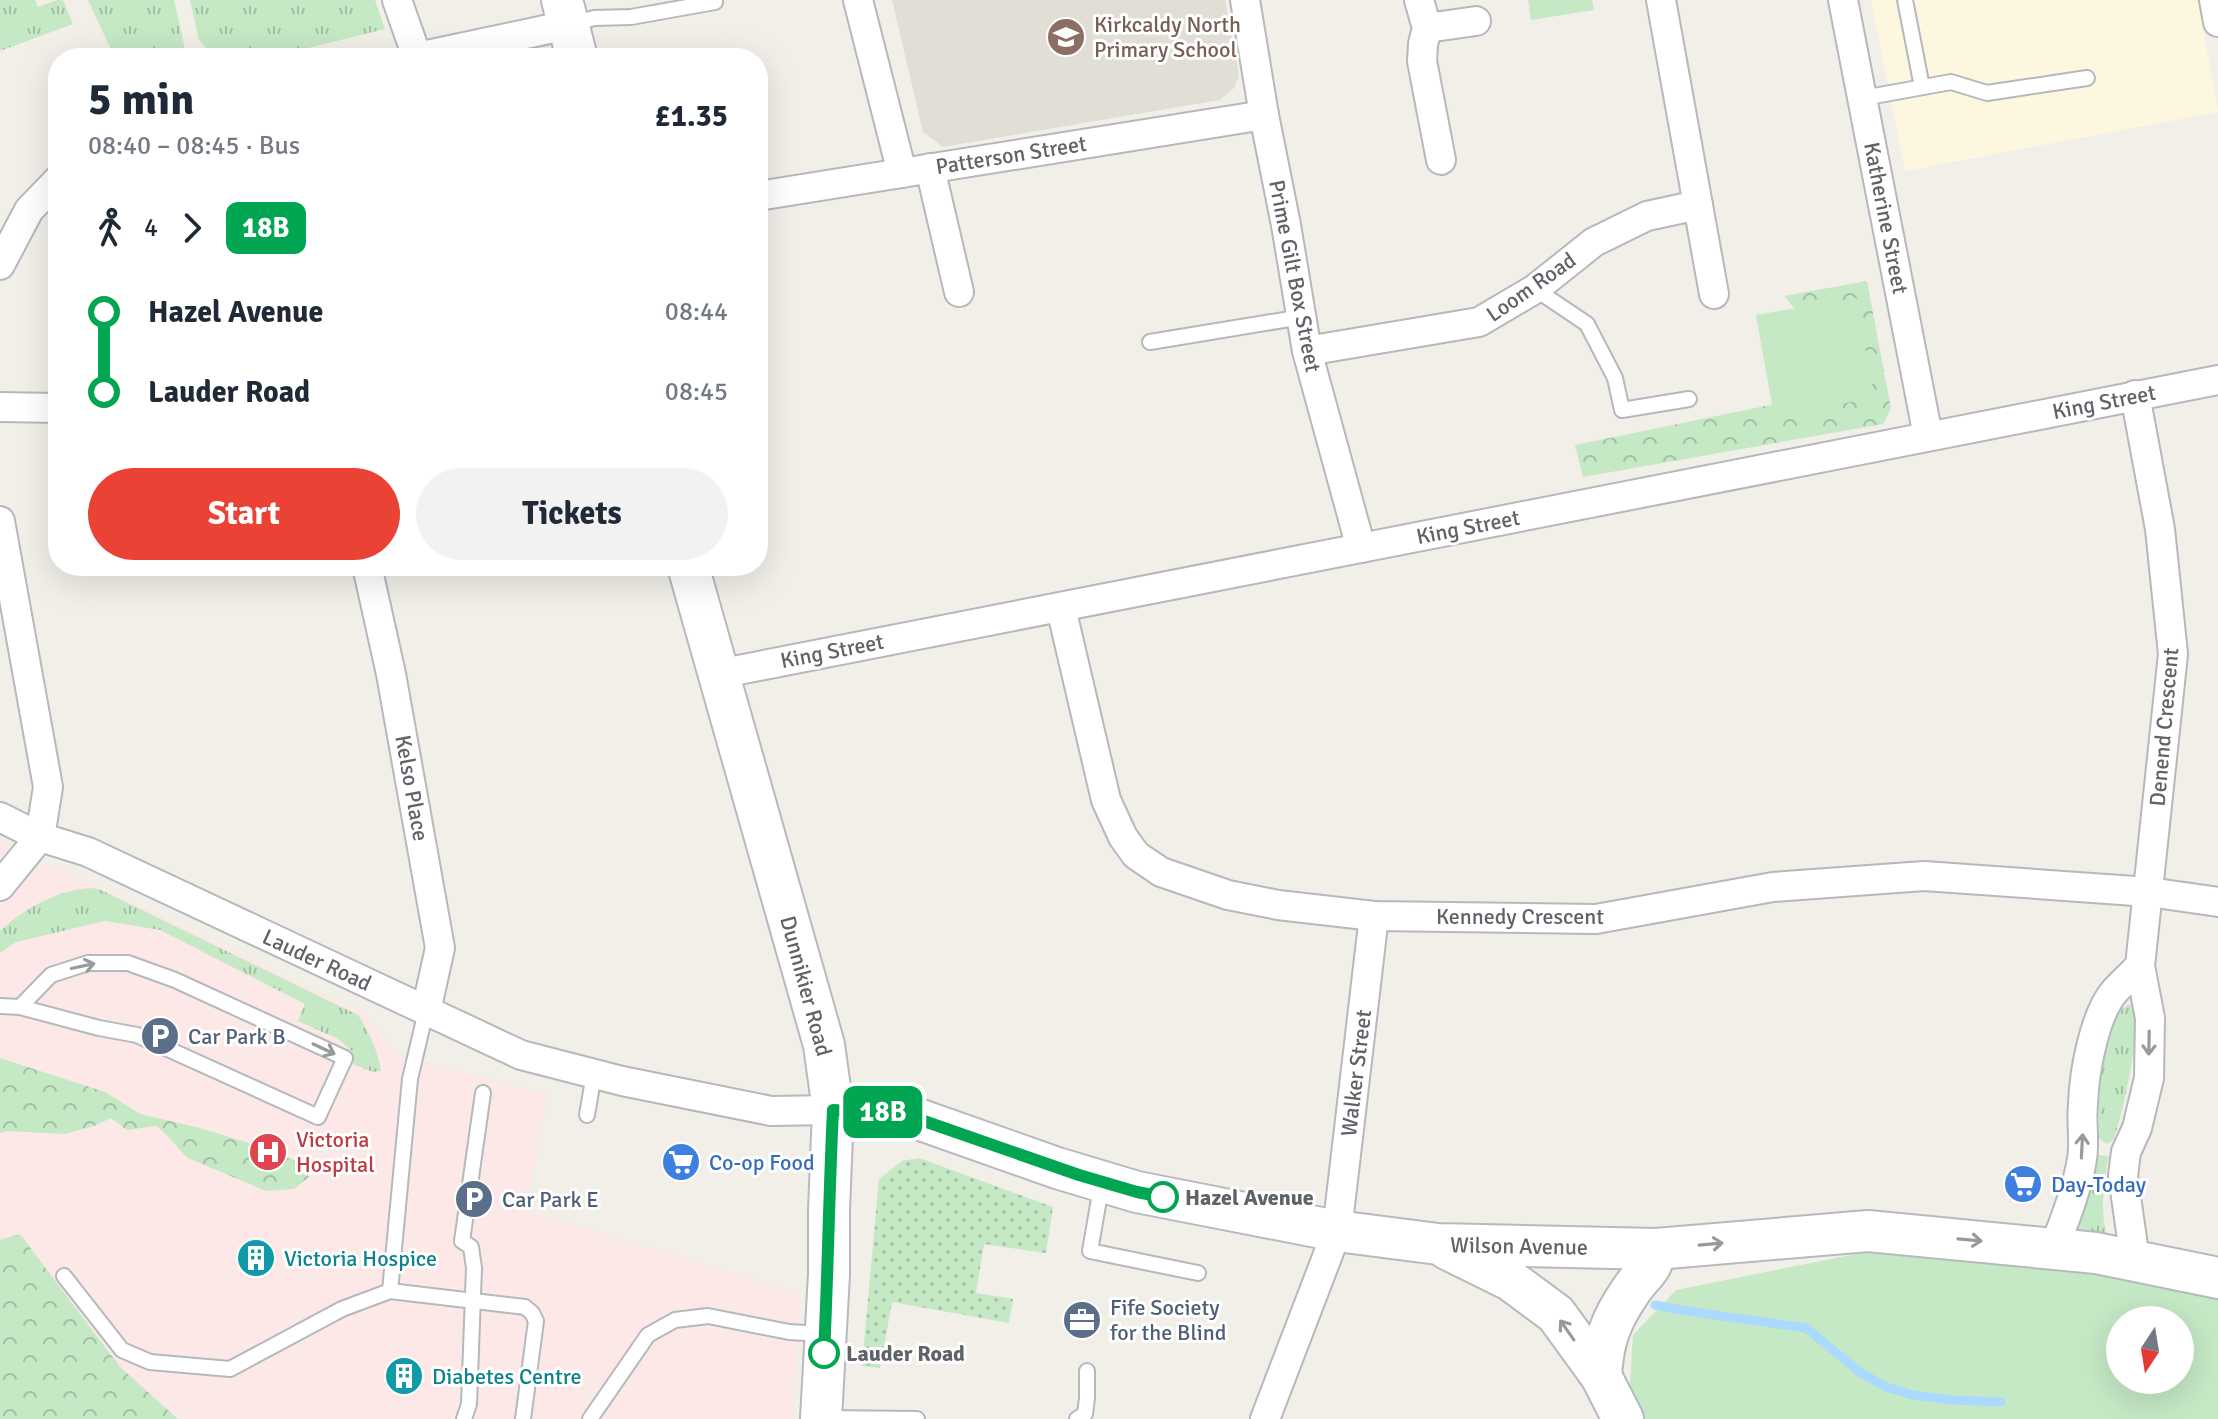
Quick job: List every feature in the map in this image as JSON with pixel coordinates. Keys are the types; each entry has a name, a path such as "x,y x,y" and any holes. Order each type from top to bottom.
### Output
{"street":[{"path":"397,0 412,48"},
{"path":"858,0 902,173"},
{"name":"Prime Gilt Box Street","path":"1245,0 1307,351 1361,548"},
{"path":"1419,0 1427,28 1422,61 1441,160"},
{"path":"1661,0 1714,294"},
{"name":"Katherine Street","path":"1843,0 1928,436"},
{"path":"2214,0 2218,22"},
{"path":"1427,28 1476,21"},
{"path":"466,48 569,28"},
{"name":"Patterson Street","path":"768,194 1264,115"},
{"path":"930,168 959,292"},
{"path":"0,265 29,210 48,190"},
{"name":"Loom Road","path":"1307,351 1479,322 1535,289 1594,242 1647,216 1698,205"},
{"name":"King Street","path":"718,674 2218,380"},
{"name":"Denend Crescent","path":"2135,395 2160,529 2173,654 2140,966 2150,1018 2149,1078 2137,1128 2126,1152 2123,1176 2135,1260"},
{"path":"0,407 48,408"},
{"path":"0,521 48,787 40,837 0,886"},
{"name":"Kelso Place","path":"369,576 391,674 440,948 426,1011"},
{"name":"Dunnikier Road","path":"691,576 821,1030 833,1110 821,1418"},
{"name":"Kennedy Crescent","path":"1061,608 1106,800 1123,837 1136,855 1161,872 1228,895 1278,905 1374,916 1596,919 1773,887 1924,876 2149,892 2218,902"},
{"name":"Lauder Road","path":"0,817 40,837 88,852 521,1055 622,1081 771,1111 833,1110"},
{"name":"Walker Street","path":"1337,1231 1374,916"},
{"path":"2054,1248 2075,1190 2081,1162 2082,1105 2093,1043 2112,994 2140,966"},
{"name":"Wilson Avenue","path":"833,1110 886,1113 921,1120 1137,1192 1337,1231 1438,1244 1656,1249 1868,1231 2096,1253 2218,1278"},
{"path":"1265,1419 1337,1231"},
{"path":"1438,1244 1510,1280 1556,1314 1601,1376 1623,1419"},
{"path":"1601,1376 1603,1349 1610,1325 1631,1289 1654,1263 1656,1249"}],"lane":[{"path":"1905,0 1922,87"},
{"path":"569,28 594,18 631,17 715,2"},
{"path":"1863,98 1951,82 1987,93 2087,78"},
{"path":"1535,289 1587,324 1615,378 1622,410 1689,399"},
{"path":"1150,342 1302,317"},
{"path":"0,1006 20,1007 137,1035 318,1117 345,1058 175,980 128,963 88,963 51,975 20,1007"},
{"path":"390,1291 410,1079 426,1011"},
{"path":"587,1115 594,1074"},
{"path":"464,1419 469,1404 474,1254 471,1247 462,1241 483,1093"},
{"path":"1102,1182 1090,1251 1198,1273"},
{"path":"64,1276 122,1350 150,1362 230,1369 342,1309 390,1291 525,1307 536,1321 523,1419"},
{"path":"590,1419 648,1335 675,1320 708,1316 789,1332 825,1335"},
{"path":"1077,1419 1085,1414 1087,1371"},
{"path":"821,1418 917,1419"}],"shaded area":[{"name":"Kirkcaldy North Primary School","path":"892,0 1225,0 1239,76 1234,88 1220,100 943,147 923,132"},
{"path":"1871,0 2198,0 2218,112 1905,171"},
{"name":"Victoria Hospital","path":"0,842 368,1015 396,1054 548,1095 525,1210 801,1294 792,1419 0,1419"}],"green space":[{"path":"0,0 35,0 38,7 63,0 73,24 0,51"},
{"path":"88,0 174,0 185,48 110,48"},
{"path":"190,0 375,0 385,29 308,48 206,48 199,40"},
{"path":"1528,0 1592,0 1594,10 1531,20"},
{"path":"1867,281 1891,409 1883,424 1583,477 1575,445 1854,388 1784,296"},
{"path":"1856,298 1874,398 1774,416 1756,315"},
{"path":"92,888 358,1015 378,1056 381,1071 373,1072 353,1064 352,1051 338,1039 298,1021 305,1004 160,930 105,921 16,942 0,953 0,931 19,915 54,896"},
{"path":"2131,1004 2137,1009 2130,1075 2114,1139 2107,1144 2099,1138 2102,1064 2112,1024 2120,1011"},
{"path":"0,1058 105,1092 140,1114 271,1150 300,1163 309,1177 294,1189 266,1191 188,1158 156,1126 127,1130 111,1118 65,1134 0,1133"},
{"path":"2097,1155 2109,1156 2103,1196 2107,1237 2076,1234"},
{"path":"919,1158 1053,1207 1046,1253 984,1244 976,1293 1013,1299 1009,1323 892,1302 880,1368 862,1366 879,1179 902,1161"},
{"path":"20,1234 120,1367 178,1419 0,1419 0,1240"},
{"path":"1871,1251 2218,1291 2218,1419 1639,1419 1629,1398 1633,1335 1676,1290"}],"waterway":[{"path":"1655,1305 1806,1328 1861,1373 1886,1387 1913,1395 2001,1402"}],"bus line":[{"name":"18B","path":"824,1353 833,1110 886,1113 921,1120 1079,1175 1163,1197"}],"place":[{"name":"Kirkcaldy North Primary School","path":"1066,37"},
{"name":"Car Park B","path":"160,1036"},
{"name":"Victoria Hospital","path":"268,1152"},
{"name":"Co-op Food","path":"681,1162"},
{"name":"Day-Today","path":"2023,1184"},
{"name":"Hazel Avenue","path":"1163,1197"},
{"name":"Car Park E","path":"474,1199"},
{"name":"Victoria Hospice","path":"256,1258"},
{"name":"Fife Society for the Blind","path":"1082,1320"},
{"name":"Lauder Road","path":"824,1353"},
{"name":"Diabetes Centre","path":"404,1376"}]}
